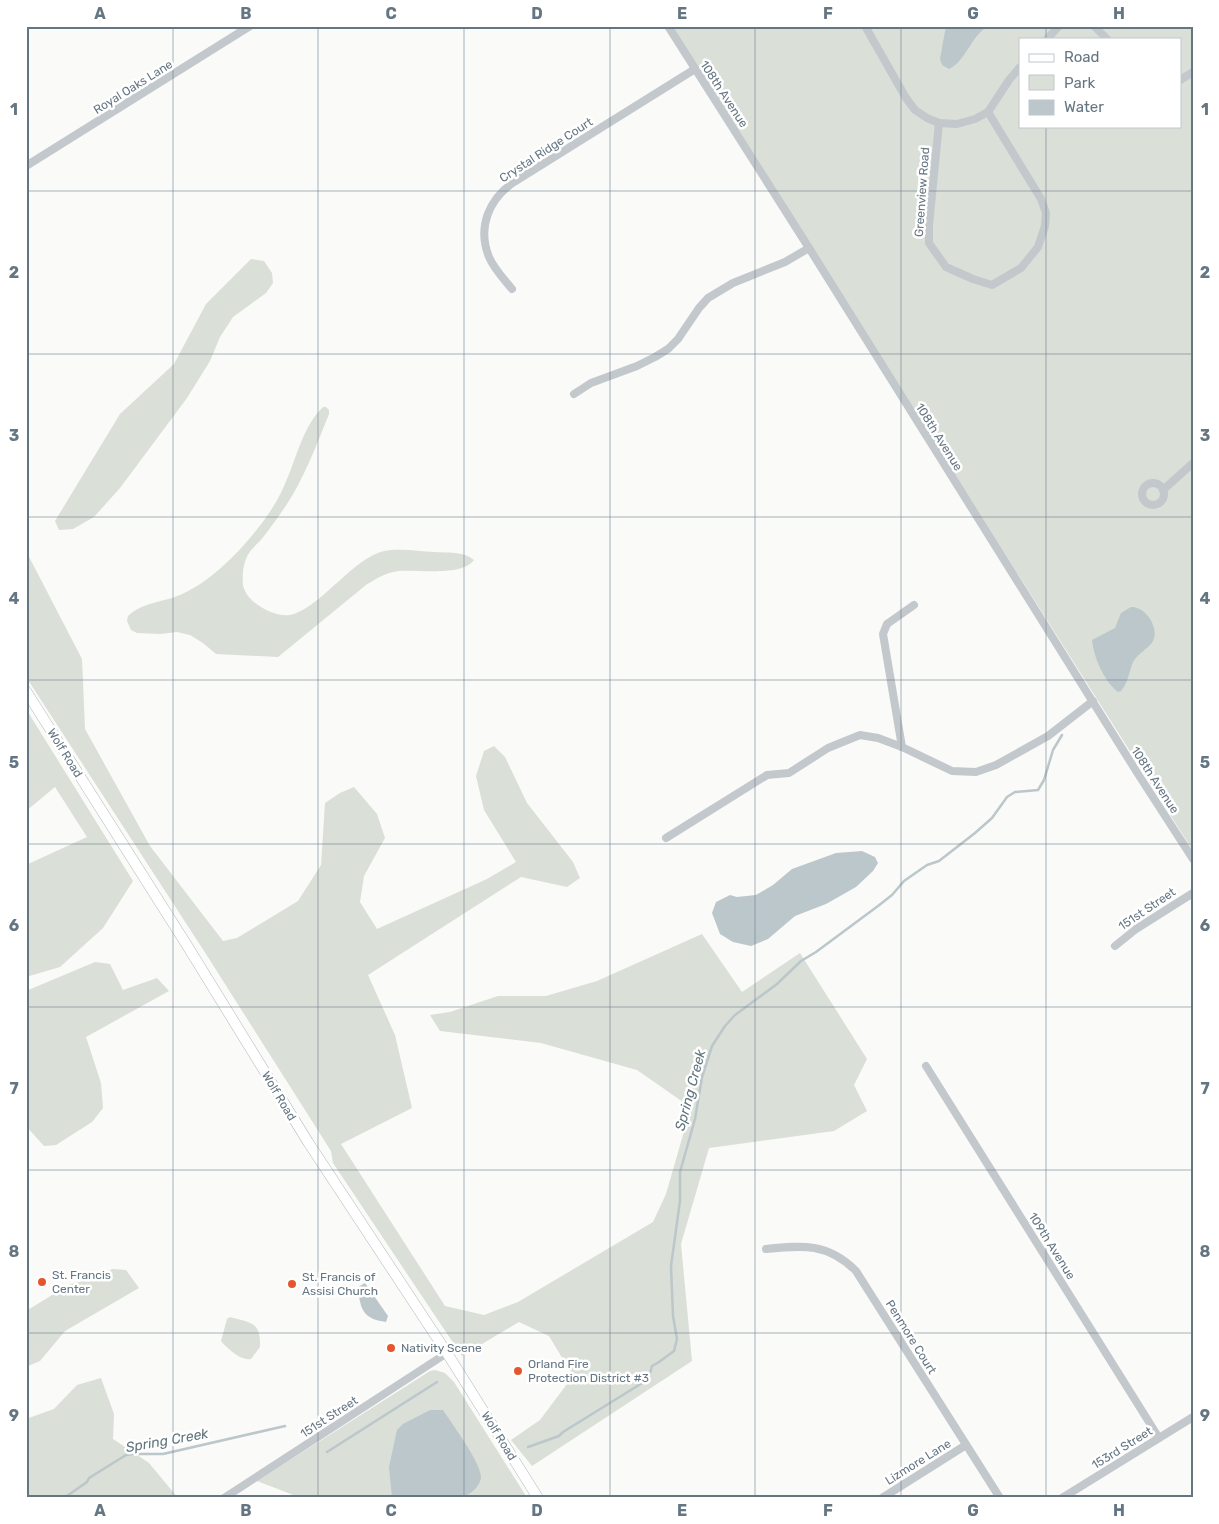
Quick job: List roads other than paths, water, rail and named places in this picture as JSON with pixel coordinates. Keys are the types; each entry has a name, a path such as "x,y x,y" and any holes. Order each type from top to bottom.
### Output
{"main road":[{"name":"Wolf Road","path":"26,691 188,947 308,1142 447,1353 538,1498"}],"street":[{"name":"Royal Oaks Lane","path":"26,166 250,26"},
{"name":"108th Avenue","path":"668,26 1193,859"},
{"path":"865,26 906,98 915,110 939,123 957,124 975,119 988,112 1019,68"},
{"path":"1048,38 1059,26"},
{"path":"1094,26 1106,38"},
{"name":"Crystal Ridge Court","path":"512,289 496,270 489,257 486,245 485,223 496,197 514,182 696,69"},
{"path":"1182,79 1193,72"},
{"name":"Greenview Road","path":"939,123 929,243 946,267 992,285 1021,268 1038,247 1045,226 1046,213 1041,198 988,112"},
{"path":"574,394 591,383 637,366 668,349 678,339 708,298 733,283 785,262 809,248"},
{"path":"1163,490 1193,463"},
{"path":"902,747 883,634 887,624 914,605"},
{"path":"666,838 767,775 789,773 828,748 860,736 878,738 902,747 952,771 976,772 996,764 1048,736 1093,701"},
{"name":"151st Street","path":"1115,946 1136,929 1193,893"},
{"name":"109th Avenue","path":"926,1066 1159,1438"},
{"name":"Penmore Court","path":"766,1249 798,1247 822,1249 843,1258 856,1271 1000,1498"},
{"name":"151st Street","path":"224,1498 447,1353"},
{"name":"153rd Street","path":"1062,1498 1193,1417"},
{"name":"Lizmore Lane","path":"882,1498 966,1445"}],"water":[{"path":"946,26 988,26 977,36 960,60 949,69 942,65 940,59"},
{"path":"1131,607 1143,611 1147,615 1154,627 1155,634 1154,640 1133,662 1125,684 1121,691 1118,692 1108,682 1100,669 1092,640 1115,628 1121,613"},
{"path":"862,851 875,857 878,863 873,871 856,887 826,904 795,916 768,939 751,946 733,942 720,934 712,913 716,902 730,895 737,897 756,895 773,885 792,869 836,853"},
{"path":"365,1283 388,1316 386,1322 367,1315 361,1307 358,1287"},
{"path":"430,1410 443,1410 477,1463 481,1478 480,1482 474,1490 462,1498 392,1498 389,1467 397,1430 403,1424"}],"waterway":[{"name":"Spring Creek","path":"528,1447 559,1436 647,1380 652,1366 674,1351 677,1339 673,1316 671,1266 680,1201 680,1172 695,1119 702,1077 712,1046 725,1026 735,1015 777,984 801,961 816,952 892,895 904,881 927,865 939,861 975,833 992,818 1007,797 1015,792 1038,790 1044,780 1053,750 1062,735"},
{"name":"Spring Creek","path":"327,1452 437,1382"},
{"name":"Spring Creek","path":"64,1498 87,1482 89,1478 126,1455 163,1454 285,1426"}],"place":[{"name":"St. Francis Center","path":"42,1282"},
{"name":"St. Francis of Assisi Church","path":"292,1284"},
{"name":"Nativity Scene","path":"391,1348"},
{"name":"Orland Fire Protection District #3","path":"518,1371"}]}
